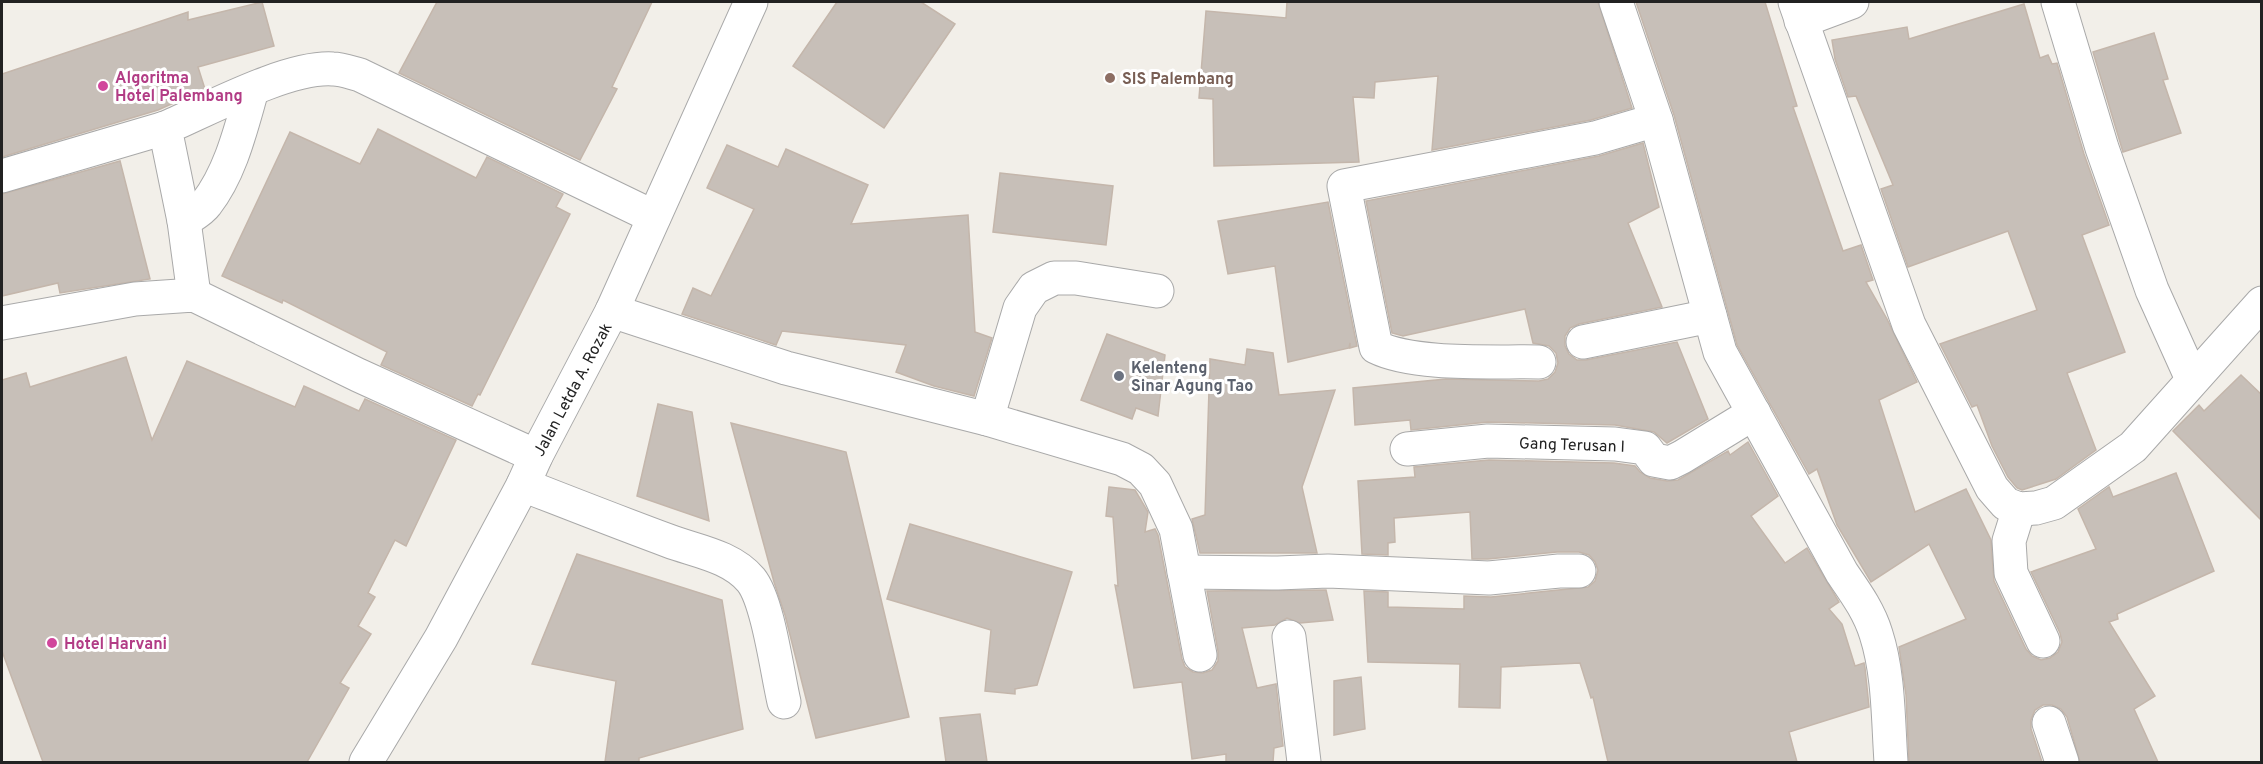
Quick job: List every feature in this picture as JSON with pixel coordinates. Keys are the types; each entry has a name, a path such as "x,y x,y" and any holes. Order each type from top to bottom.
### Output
{"street":[{"name":"Jalan Letda A. Rozak","path":"366,762 441,638 524,485 536,456 612,311 751,2"},
{"path":"1616,2 1656,120 1720,352 1842,573 1862,602 1875,632 1885,680 1891,762"},
{"path":"1852,2 1798,11 1909,325 1992,488 2006,504 2019,508 2036,508 2055,503 2133,447 2262,303"},
{"path":"2058,2 2102,148 2152,290 2192,379"},
{"path":"2,176 165,128 287,76 310,70 334,69 360,75 654,217"},
{"path":"184,221 205,206 219,184 235,145 252,90"},
{"path":"1539,362 1428,359 1385,352 1376,347 1344,186 1595,138 1656,120"},
{"path":"165,128 184,221 195,295"},
{"path":"987,419 1020,308 1034,288 1054,278 1076,278 1157,291"},
{"path":"2,323 135,299 195,295 358,375 536,456"},
{"path":"612,311 786,368 987,419 1122,459 1141,469 1155,484 1176,529 1200,655"},
{"path":"1583,342 1710,316"},
{"name":"Gang Terusan I","path":"1407,450 1488,441 1615,444 1645,448 1654,460 1670,463 1709,442 1754,413"},
{"path":"524,485 724,560 741,570 751,580 762,601 784,702"},
{"path":"2019,508 2009,541 2012,573 2043,641"},
{"path":"1184,572 1328,571 1489,578 1579,571"},
{"path":"1289,637 1304,762"},
{"path":"2049,723 2062,762"}],"building":[{"name":"Algoritma Hotel Palembang","path":"262,2 274,46 198,67 205,89 158,110 2,157 2,74 188,12 188,20"},
{"path":"437,2 652,2 612,87 617,89 580,160 399,73"},
{"path":"837,2 921,2 955,24 884,128 793,66"},
{"path":"1287,2 1598,2 1632,108 1591,120 1432,150 1438,76 1375,82 1374,98 1353,97 1359,162 1214,166 1213,99 1199,98 1206,11 1286,18"},
{"path":"1636,2 1765,2 1797,106 1793,107 1843,251 1861,245 1873,280 1866,282 1887,319 1917,382 1879,400 1915,512 1966,489 1991,540 1994,581 2026,649 2032,656 2041,660 2050,658 2058,652 2062,642 2060,633 2031,572 2096,549 2078,509 2109,487 2113,497 2176,473 2214,571 2117,614 2118,619 2109,622 2155,696 2134,709 2158,762 2080,762 2067,717 2061,709 2052,705 2043,705 2035,710 2031,720 2031,729 2042,762 1909,762 1906,695 1899,647 1966,619 1929,544 1871,582 1837,525 1817,469 1809,474 1737,345 1674,115"},
{"path":"2024,4 2040,58 2048,55 2052,64 2057,63 2084,154 2109,225 2082,235 2125,352 2067,373 2096,450 2056,479 2022,490 2017,488 2008,477 1992,446 1977,405 1972,407 1940,344 2037,310 2008,231 1908,267 1881,189 1893,185 1856,96 1848,97 1835,59 1832,40 1907,27 1909,39"},
{"path":"2154,33 2168,79 2163,80 2181,133 2123,152 2093,52"},
{"path":"378,129 476,178 487,157 563,194 556,207 570,214 480,395 478,394 472,406 381,365 387,352 283,300 282,303 222,276 290,132 360,164"},
{"path":"1643,143 1659,207 1628,223 1662,307 1579,324 1570,328 1565,336 1565,346 1569,354 1577,360 1586,360 1677,342 1708,419 1667,443 1654,432 1615,425 1488,422 1411,430 1410,420 1355,425 1353,388 1446,379 1539,381 1548,379 1555,372 1558,363 1556,353 1549,346 1533,343 1525,309 1403,336 1392,333 1366,201 1599,156"},
{"path":"727,145 778,167 786,149 868,185 851,224 968,215 975,332 992,338 974,396 934,386 896,372 906,345 782,331 776,345 682,314 693,288 711,296 754,209 707,188"},
{"path":"120,161 150,279 60,293 58,283 2,296 2,194"},
{"path":"1000,173 1113,186 1106,245 993,232"},
{"path":"1328,202 1357,346 1350,348 1350,343 1349,348 1288,362 1275,266 1228,274 1218,221"},
{"name":"Kelenteng Sinar Agung Tao","path":"1107,334 1165,355 1158,416 1136,408 1132,419 1081,400"},
{"path":"1247,349 1273,353 1279,395 1335,390 1302,487 1317,553 1200,553 1192,519 1205,515 1210,359 1245,365"},
{"path":"126,357 152,440 187,361 295,407 304,386 359,411 365,399 456,440 406,546 395,540 368,593 375,597 358,626 371,634 340,683 349,688 307,762 43,762 2,651 2,380 26,373 30,387"},
{"path":"2241,375 2262,395 2262,521 2173,431 2199,405 2204,411"},
{"path":"658,404 692,412 709,521 637,496"},
{"path":"731,423 846,452 909,717 816,738 785,615"},
{"path":"1748,442 1778,496 1751,516 1785,563 1807,548 1839,602 1829,609 1842,624 1855,666 1864,663 1865,668 1869,707 1789,732 1797,762 1608,762 1593,697 1591,698 1580,663 1501,667 1500,708 1459,707 1460,664 1368,662 1364,591 1388,592 1388,607 1464,609 1464,596 1491,597 1588,587 1595,581 1598,570 1589,555 1579,552 1472,559 1470,512 1394,518 1395,542 1388,543 1388,555 1362,554 1358,481 1415,477 1414,467 1489,460 1614,463 1635,466 1650,478 1678,480 1728,451 1730,455"},
{"path":"1109,487 1135,490 1148,512 1145,532 1155,529 1158,535 1182,659 1185,667 1193,672 1203,673 1212,670 1218,661 1207,591 1326,590 1333,620 1300,623 1287,618 1275,625 1242,628 1257,688 1276,684 1283,746 1274,748 1273,762 1226,762 1226,754 1192,759 1182,682 1134,688 1115,585 1118,586 1113,517 1106,516"},
{"path":"910,524 1072,572 1037,685 1015,689 1015,694 985,691 991,630 887,599"},
{"path":"577,554 722,600 743,729 639,758 639,762 605,762 616,681 532,664"},
{"path":"1361,677 1365,729 1334,735 1334,681"},
{"path":"980,714 987,762 946,762 940,718"}],"place":[{"name":"SIS Palembang","path":"1110,78"},
{"name":"Algoritma Hotel Palembang","path":"103,86"},
{"name":"Kelenteng Sinar Agung Tao","path":"1119,376"},
{"name":"Hotel Harvani","path":"52,643"}]}
